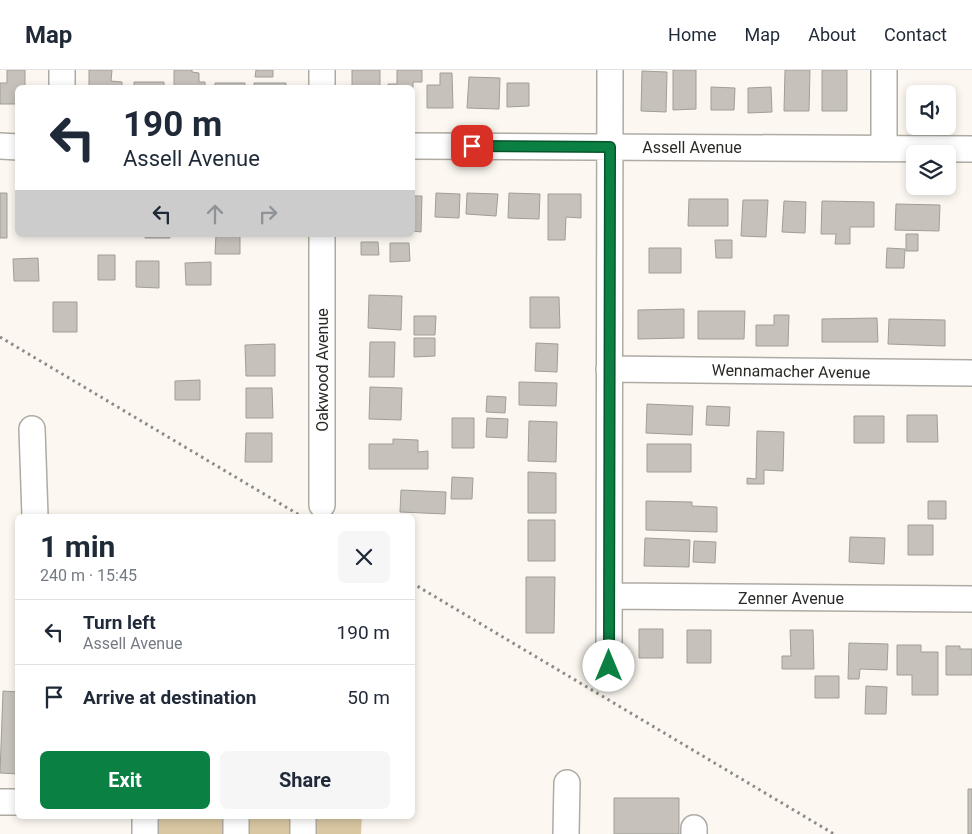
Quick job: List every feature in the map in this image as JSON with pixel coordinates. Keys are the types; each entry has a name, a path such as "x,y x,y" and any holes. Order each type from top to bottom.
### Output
{"street":[{"path":"62,70 62,85"},
{"path":"322,70 322,85"},
{"path":"609,666 610,70"},
{"path":"884,70 884,148"},
{"path":"0,146 15,146"},
{"name":"Assell Avenue","path":"415,146 972,149"},
{"name":"Oakwood Avenue","path":"311,511 322,237"},
{"name":"Wennamacher Avenue","path":"609,369 972,373"},
{"path":"32,429 34,514"},
{"name":"Zenner Avenue","path":"609,596 972,599"},
{"path":"566,834 567,783"},
{"path":"0,802 15,802"},
{"path":"144,819 144,834"},
{"path":"236,819 236,834"},
{"path":"303,834 304,819"}],"path":[{"path":"0,337 311,511"},
{"path":"415,585 834,834"}],"shaded area":[{"path":"138,819 362,819 361,834 137,834"}],"building":[{"path":"7,70 25,70 25,85 15,85 15,104 0,104 0,83 7,83"},
{"path":"89,70 112,70 111,81 122,82 122,85 89,85"},
{"path":"174,70 192,70 192,72 199,73 199,82 205,82 205,85 174,85"},
{"path":"256,70 273,70 273,77 255,77"},
{"path":"352,70 380,70 380,85 352,85"},
{"path":"397,70 422,70 422,82 413,82 413,85 388,85 397,84"},
{"path":"673,70 696,70 696,109 673,110"},
{"path":"785,70 810,70 809,111 784,111"},
{"path":"822,70 847,70 847,111 822,111"},
{"path":"642,71 667,72 666,112 641,111"},
{"path":"440,73 452,73 453,108 427,108 427,85 440,85"},
{"path":"469,77 500,78 499,109 467,108"},
{"path":"134,82 164,82 164,85 134,85"},
{"path":"215,83 245,83 245,85 215,85"},
{"path":"254,83 286,83 286,85 254,85"},
{"path":"507,83 529,83 529,106 507,107"},
{"path":"711,87 735,88 734,110 711,110"},
{"path":"771,87 772,112 748,113 748,88"},
{"path":"0,193 7,193 7,238 0,238"},
{"path":"436,193 460,194 459,218 435,217"},
{"path":"467,193 498,194 496,216 466,214"},
{"path":"509,193 540,194 539,219 508,218"},
{"path":"548,194 581,194 581,218 566,217 565,240 548,240"},
{"path":"415,196 422,196 421,232 415,231"},
{"path":"689,199 728,199 728,226 688,226"},
{"path":"743,200 768,200 766,237 741,236"},
{"path":"784,201 806,202 805,233 782,232"},
{"path":"822,201 874,202 874,227 850,227 850,244 835,244 836,234 821,234"},
{"path":"896,204 940,205 939,231 895,230"},
{"path":"906,234 918,234 918,251 906,251"},
{"path":"145,237 170,237 170,238"},
{"path":"216,237 240,237 240,254 215,254"},
{"path":"715,240 732,240 732,258 716,258"},
{"path":"361,242 378,242 379,255 361,255"},
{"path":"390,243 409,243 410,261 390,262"},
{"path":"649,248 681,248 681,273 649,273"},
{"path":"887,248 905,249 904,268 886,268"},
{"path":"98,255 115,255 115,280 98,280"},
{"path":"38,258 39,281 14,281 13,259"},
{"path":"136,261 159,261 159,288 136,287"},
{"path":"211,262 211,285 186,285 185,263"},
{"path":"369,295 402,296 401,330 368,328"},
{"path":"530,297 559,297 560,328 530,328"},
{"path":"53,302 77,302 77,332 53,332"},
{"path":"684,309 684,338 638,339 638,310"},
{"path":"698,311 745,311 744,339 698,339"},
{"path":"774,315 789,315 788,346 756,346 756,325 774,325"},
{"path":"414,316 436,316 435,335 414,335"},
{"path":"877,318 878,342 822,342 822,319"},
{"path":"889,319 945,320 945,346 888,344"},
{"path":"414,338 435,338 435,356 414,357"},
{"path":"370,342 395,342 394,377 369,377"},
{"path":"536,343 558,344 557,372 535,371"},
{"path":"275,344 275,376 246,376 245,345"},
{"path":"200,380 200,400 175,400 175,381"},
{"path":"519,382 557,383 556,406 519,405"},
{"path":"370,387 402,388 401,420 369,419"},
{"path":"246,388 272,388 273,418 246,418"},
{"path":"487,396 506,397 505,413 486,412"},
{"path":"647,404 693,406 692,435 646,433"},
{"path":"707,406 730,407 729,426 706,425"},
{"path":"907,415 937,415 938,442 907,442"},
{"path":"854,416 884,416 884,443 854,443"},
{"path":"452,418 474,418 474,448 452,448"},
{"path":"487,418 508,419 507,438 486,437"},
{"path":"529,421 557,422 556,462 528,461"},
{"path":"757,431 784,432 783,471 764,470 764,484 747,484 747,478 756,479"},
{"path":"246,433 272,433 272,462 245,462"},
{"path":"393,439 418,440 418,452 428,451 428,469 369,469 369,444 393,444"},
{"path":"647,444 691,444 691,472 647,472"},
{"path":"528,472 556,473 556,513 528,513"},
{"path":"452,477 473,478 472,499 451,499"},
{"path":"401,490 446,492 445,514 400,512"},
{"path":"646,501 692,502 692,506 717,507 717,532 646,530"},
{"path":"928,501 946,501 946,519 928,519"},
{"path":"528,520 555,520 555,561 528,561"},
{"path":"908,525 933,525 933,555 908,555"},
{"path":"850,537 885,538 884,564 849,562"},
{"path":"645,538 690,540 689,567 644,566"},
{"path":"694,541 716,542 715,563 693,562"},
{"path":"526,577 555,577 554,633 526,633"},
{"path":"639,629 663,629 663,658 639,658"},
{"path":"687,630 711,630 711,663 687,663"},
{"path":"790,630 813,630 814,669 782,669 782,656 791,656"},
{"path":"849,643 888,644 887,670 860,669 859,679 848,679"},
{"path":"897,645 921,645 921,652 938,652 938,695 912,695 912,675 897,675"},
{"path":"946,646 960,646 960,649 972,649 972,675 946,675"},
{"path":"815,676 839,676 839,698 815,698"},
{"path":"866,686 887,687 886,714 865,714"},
{"path":"3,691 15,692 15,774 0,773"},
{"path":"968,789 972,789 972,834 968,834"},
{"path":"614,798 679,798 679,834 614,834"}],"route":[{"path":"472,146 610,147 609,666"}]}
